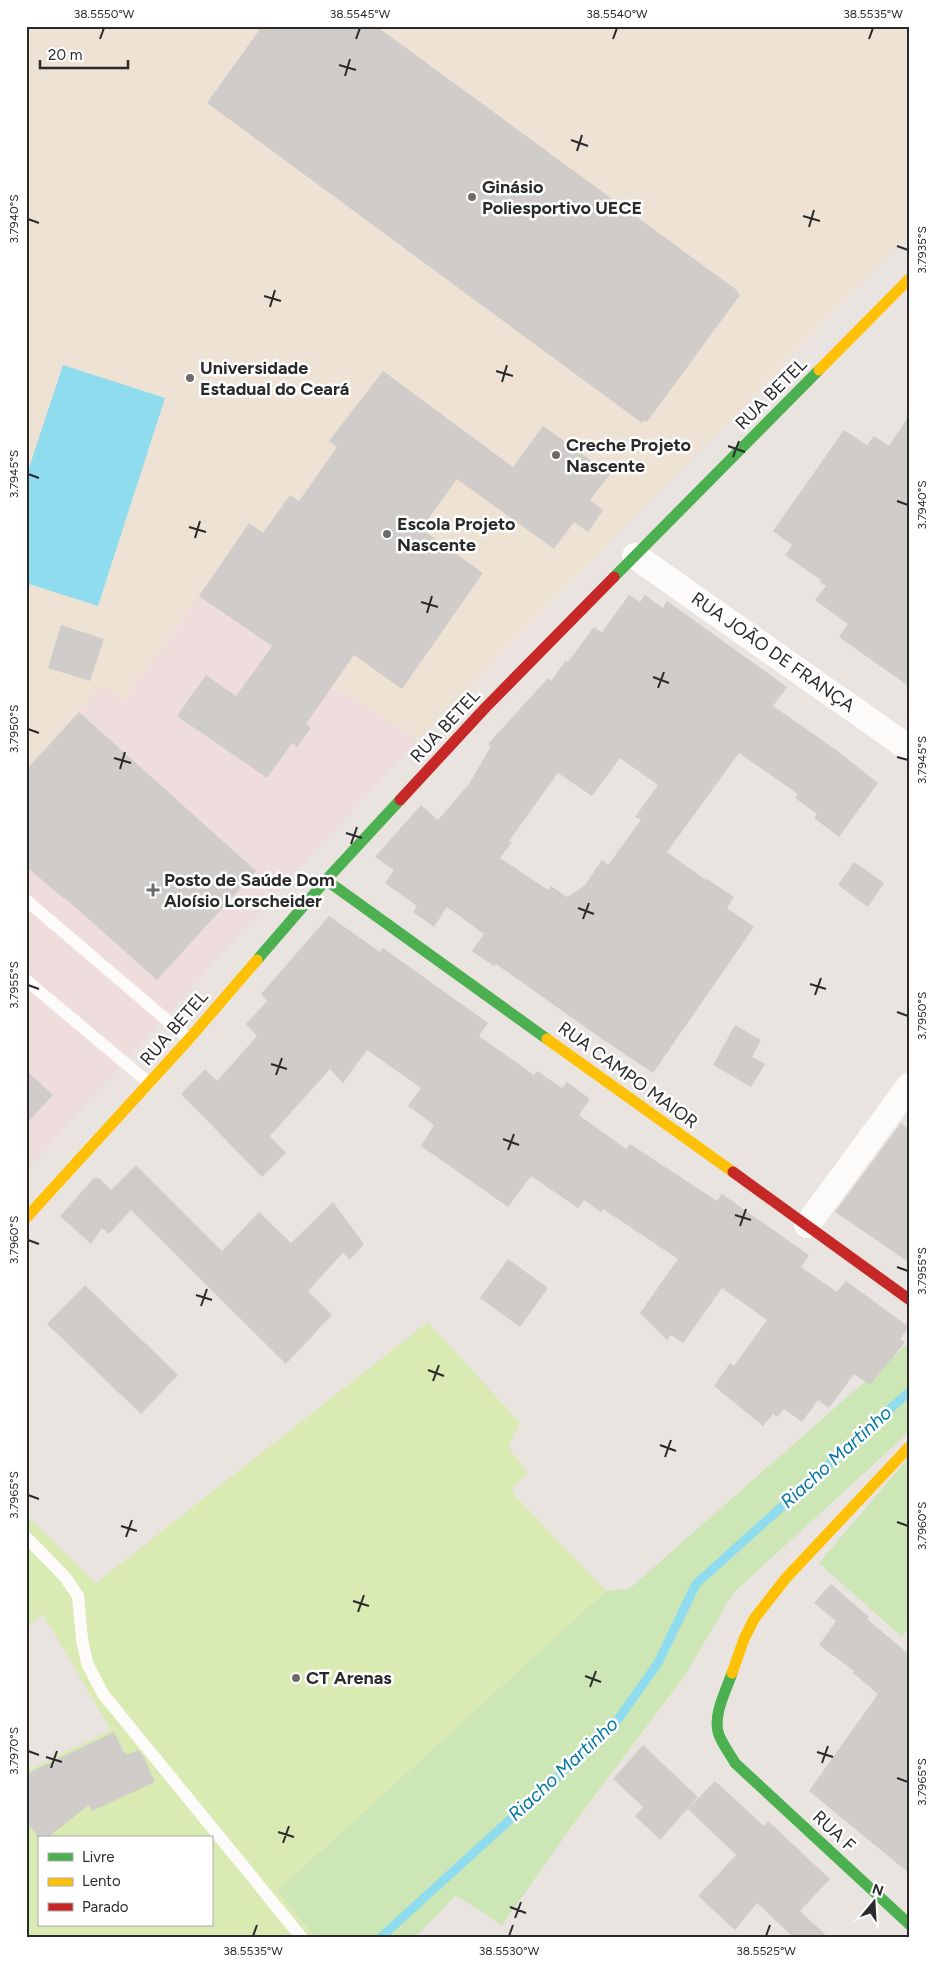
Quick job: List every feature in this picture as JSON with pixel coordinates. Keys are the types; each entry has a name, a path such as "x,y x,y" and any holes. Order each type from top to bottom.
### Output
{"street":[{"name":"RUA BETEL","path":"26,1218 189,1039 326,880 486,707 910,278"},
{"name":"RUA JOÃO DE FRANÇA","path":"635,556 910,749"},
{"name":"RUA CAMPO MAIOR","path":"326,880 910,1300"},
{"path":"807,1225 910,1085"},
{"name":"RUA F","path":"910,1446 786,1578 754,1619 744,1639 719,1710 717,1724 719,1734 735,1763 910,1925"}],"lane":[{"path":"26,900 189,1039"},
{"path":"26,980 149,1083"},
{"path":"26,1537 65,1576 78,1596 82,1639 87,1663 103,1694 302,1938"}],"shaded area":[{"name":"Universidade Estadual do Ceará","path":"26,26 910,26 910,234 418,741 377,713 353,700 199,596 124,702 103,685 26,771"},
{"path":"199,596 353,700 377,713 418,741 321,844 26,1171 26,771 103,685 124,702"}],"green space":[{"name":"CT Arenas","path":"428,1322 520,1423 508,1447 528,1473 513,1487 513,1494 606,1591 277,1891 316,1938 26,1938 26,1771 111,1730 43,1614 26,1627 26,1515 96,1583"},
{"path":"910,1342 910,1429 733,1593 686,1674 572,1826 502,1925 456,1895 415,1938 316,1938 277,1891 606,1591 629,1589"},
{"path":"910,1456 910,1625 902,1637 819,1563"}],"water":[{"path":"63,365 165,398 98,606 26,583 26,477"}],"building":[{"name":"Ginásio Poliesportivo UECE","path":"262,26 376,26 738,291 740,295 647,422 644,420 642,423 207,103"},
{"path":"383,371 513,467 543,426 610,474 590,500 603,510 588,532 574,522 554,549 457,479 421,529 483,573 402,689 354,655 306,724 311,728 297,747 292,743 267,778 177,716 206,675 236,696 272,646 199,596 249,523 263,533 290,495 299,501 337,447 329,441"},
{"path":"910,414 910,687 839,637 848,624 815,600 826,586 820,582 821,580 785,555 792,545 773,531 844,430 867,445 874,436 889,446"},
{"path":"629,595 640,602 645,595 663,608 667,601 787,687 773,706 835,749 878,783 839,837 814,818 817,814 795,798 798,794 739,753 667,852 734,897 727,908 754,927 653,1073 496,964 494,966 472,951 484,934 447,907 434,927 413,912 417,906 385,883 394,870 375,857 421,805 438,820 469,784 491,746 488,744 548,678 551,681 594,627 602,632","holes":["620,758 658,785 635,817 641,820 608,865 602,860 584,886 567,897 551,886 548,890 500,858 512,842 509,841 558,773 592,796"]},
{"path":"61,625 104,639 90,681 48,668"},
{"path":"79,712 256,871 157,980 26,866 26,770"},
{"path":"854,862 884,883 868,907 838,885"},
{"path":"329,916 380,952 383,948 488,1023 479,1036 534,1075 537,1071 562,1088 567,1082 590,1099 579,1115 626,1149 630,1144 717,1201 722,1194 809,1255 801,1267 837,1292 846,1281 909,1327 900,1339 905,1342 870,1385 854,1374 829,1408 818,1400 802,1422 784,1409 777,1417 773,1414 763,1426 714,1386 730,1363 734,1366 767,1320 722,1288 683,1343 671,1335 667,1340 640,1313 678,1259 603,1209 601,1212 584,1200 578,1208 531,1176 508,1207 421,1146 434,1125 408,1106 421,1088 367,1050 343,1083 330,1069 270,1136 286,1153 262,1177 181,1094 205,1069 217,1081 257,1036 246,1024 267,1001 261,994"},
{"path":"735,1025 761,1040 752,1057 765,1064 751,1087 713,1065"},
{"path":"26,1070 53,1095 26,1124"},
{"path":"901,1123 910,1130 910,1263 835,1212"},
{"path":"136,1165 222,1251 259,1212 291,1243 333,1202 364,1244 350,1260 343,1253 308,1291 332,1315 286,1364 131,1210 109,1234 102,1228 91,1244 60,1216 94,1178 98,1177 111,1190"},
{"path":"508,1259 548,1288 520,1327 480,1298"},
{"path":"85,1285 178,1375 141,1414 47,1324"},
{"path":"831,1584 869,1617 867,1619 910,1655 910,1874 809,1791 878,1694 853,1673 854,1671 819,1645 836,1621 814,1603"},
{"path":"114,1732 124,1753 126,1752 127,1755 138,1750 143,1756 155,1782 92,1811 89,1805 50,1836 38,1837 26,1822 26,1774"},
{"path":"643,1745 698,1797 660,1840 635,1816 643,1807 613,1779"},
{"path":"715,1781 764,1826 768,1821 830,1879 800,1911 829,1938 794,1938 757,1903 735,1930 698,1896 736,1855 688,1809"}],"waterway":[{"name":"Riacho Martinho","path":"380,1938 614,1725 658,1663 696,1584 910,1391"}],"traffic: fast":[{"path":"614,577 819,370"},
{"path":"257,960 326,880 400,800"},
{"path":"326,880 547,1039"},
{"path":"732,1673 718,1712 717,1728 735,1763 910,1925"}],"traffic: slow":[{"path":"819,370 910,278"},
{"path":"26,1218 189,1039 257,960"},
{"path":"547,1039 733,1172"},
{"path":"732,1673 744,1639 754,1619 786,1578 910,1446"}],"traffic: jam":[{"path":"400,800 486,707 614,577"},
{"path":"733,1172 910,1300"}],"place":[{"name":"Ginásio Poliesportivo UECE","path":"472,197"},
{"name":"Universidade Estadual do Ceará","path":"190,378"},
{"name":"Creche Projeto Nascente","path":"556,455"},
{"name":"Escola Projeto Nascente","path":"387,534"},
{"name":"Posto de Saúde Dom Aloísio Lorscheider","path":"153,890"},
{"name":"CT Arenas","path":"296,1678"}]}
